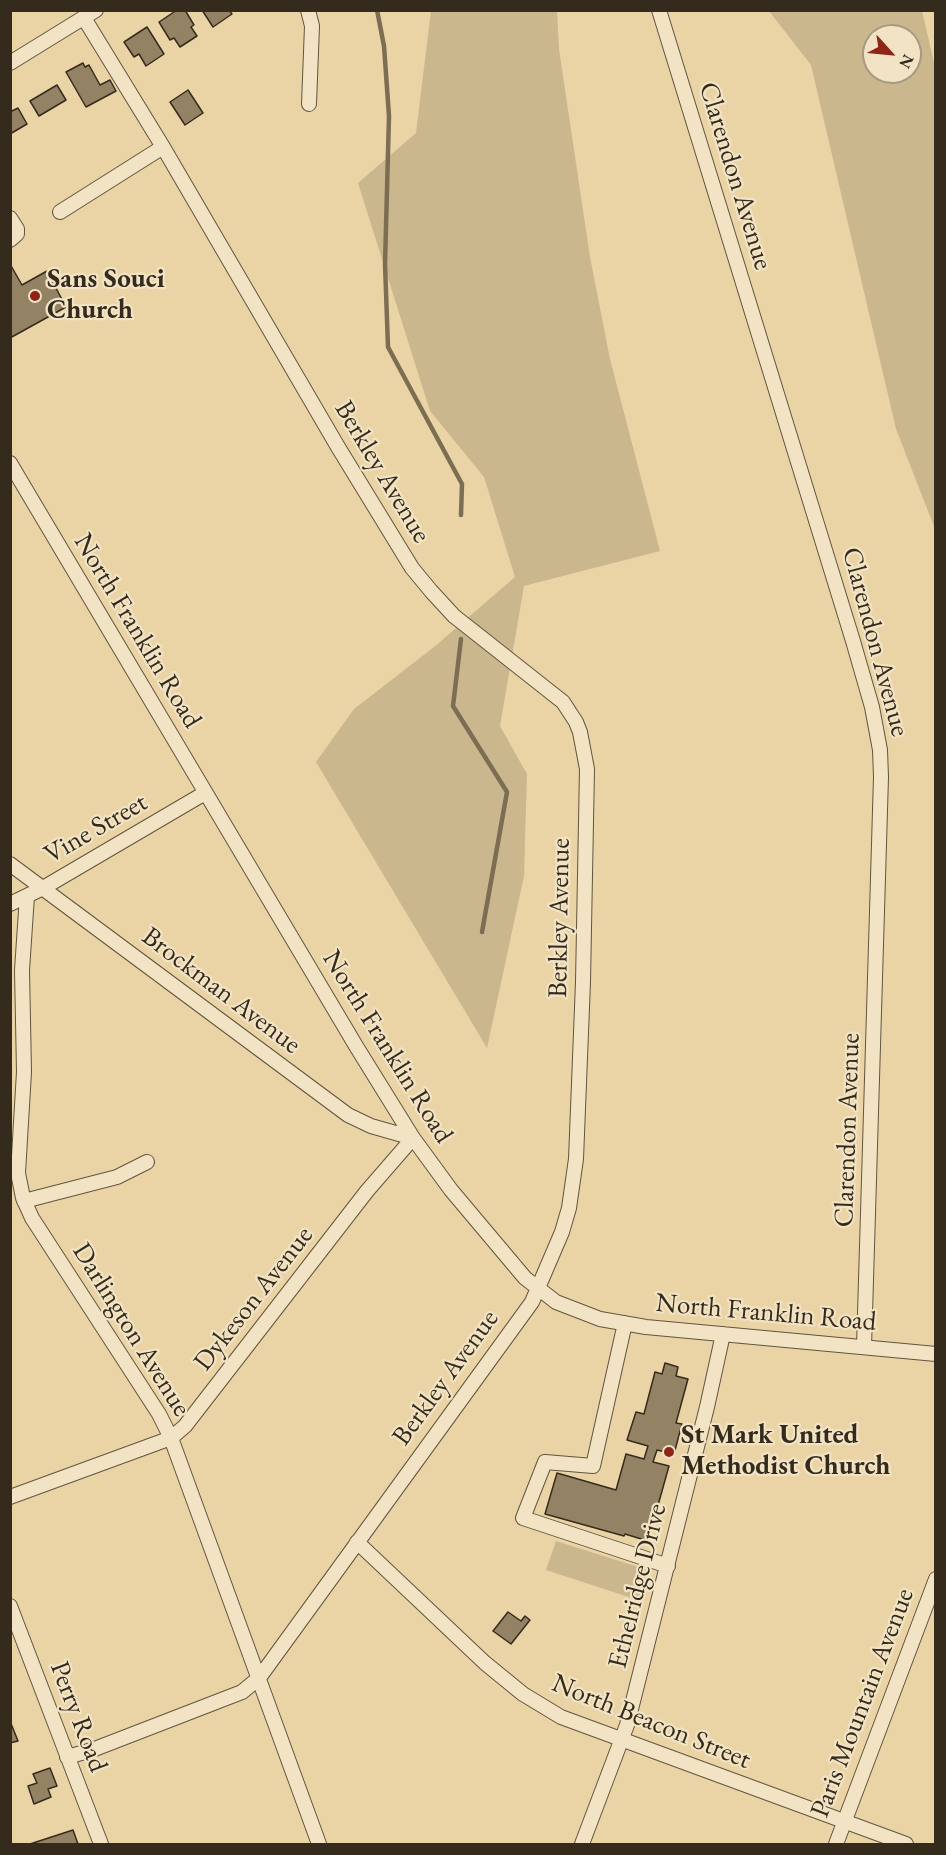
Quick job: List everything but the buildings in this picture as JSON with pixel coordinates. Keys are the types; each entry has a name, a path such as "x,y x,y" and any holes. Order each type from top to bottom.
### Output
{"street":[{"path":"308,10 312,26 309,104"},
{"name":"Clarendon Avenue","path":"659,10 853,641 872,707 880,750 882,777 864,1347"},
{"path":"10,63 90,14"},
{"name":"Berkley Avenue","path":"67,1757 92,1750 242,1692 258,1678 532,1302 562,1232 569,1208 576,1159 583,1005 587,769 580,732 563,702 454,616 412,568 338,447 163,147 90,14"},
{"path":"60,212 163,147"},
{"path":"10,218 17,229 17,234 10,240"},
{"name":"North Franklin Road","path":"10,463 413,1138 451,1190 525,1278 556,1302 600,1319 723,1334 936,1354"},
{"name":"Vine Street","path":"10,904 43,888 206,794"},
{"name":"Brockman Avenue","path":"10,864 348,1114 372,1126 413,1138"},
{"name":"Darlington Avenue","path":"27,896 22,970 24,1072 14,1175 32,1218 159,1414 171,1438 319,1845"},
{"name":"Dykeson Avenue","path":"10,1497 171,1438 185,1426 367,1191 413,1138"},
{"path":"24,1201 117,1177 147,1162"},
{"path":"625,1323 593,1466 546,1462 523,1518 668,1566"},
{"name":"Ethelridge Drive","path":"582,1845 627,1725 668,1566 723,1334"},
{"name":"North Beacon Street","path":"357,1542 485,1663 523,1694 561,1717 906,1845"},
{"name":"Paris Mountain Avenue","path":"836,1845 936,1579"},
{"name":"Perry Road","path":"10,1606 101,1845"}],"shaded area":[{"path":"431,11 557,11 559,49 590,257 610,359 660,551 524,586 500,726 527,774 524,876 487,1048 316,762 354,709 434,647 515,577 484,477 430,411 358,183 416,133"},
{"path":"769,11 922,11 936,71 935,529 896,429 811,65"},
{"path":"556,1541 651,1571 641,1601 546,1570"}],"waterway":[{"path":"377,10 384,46 389,116 385,264 388,347 462,484 461,515"},
{"path":"461,639 453,706 507,792 482,932"}],"place":[{"name":"Sans Souci Church","path":"35,296"},
{"name":"St Mark United Methodist Church","path":"669,1452"}]}
